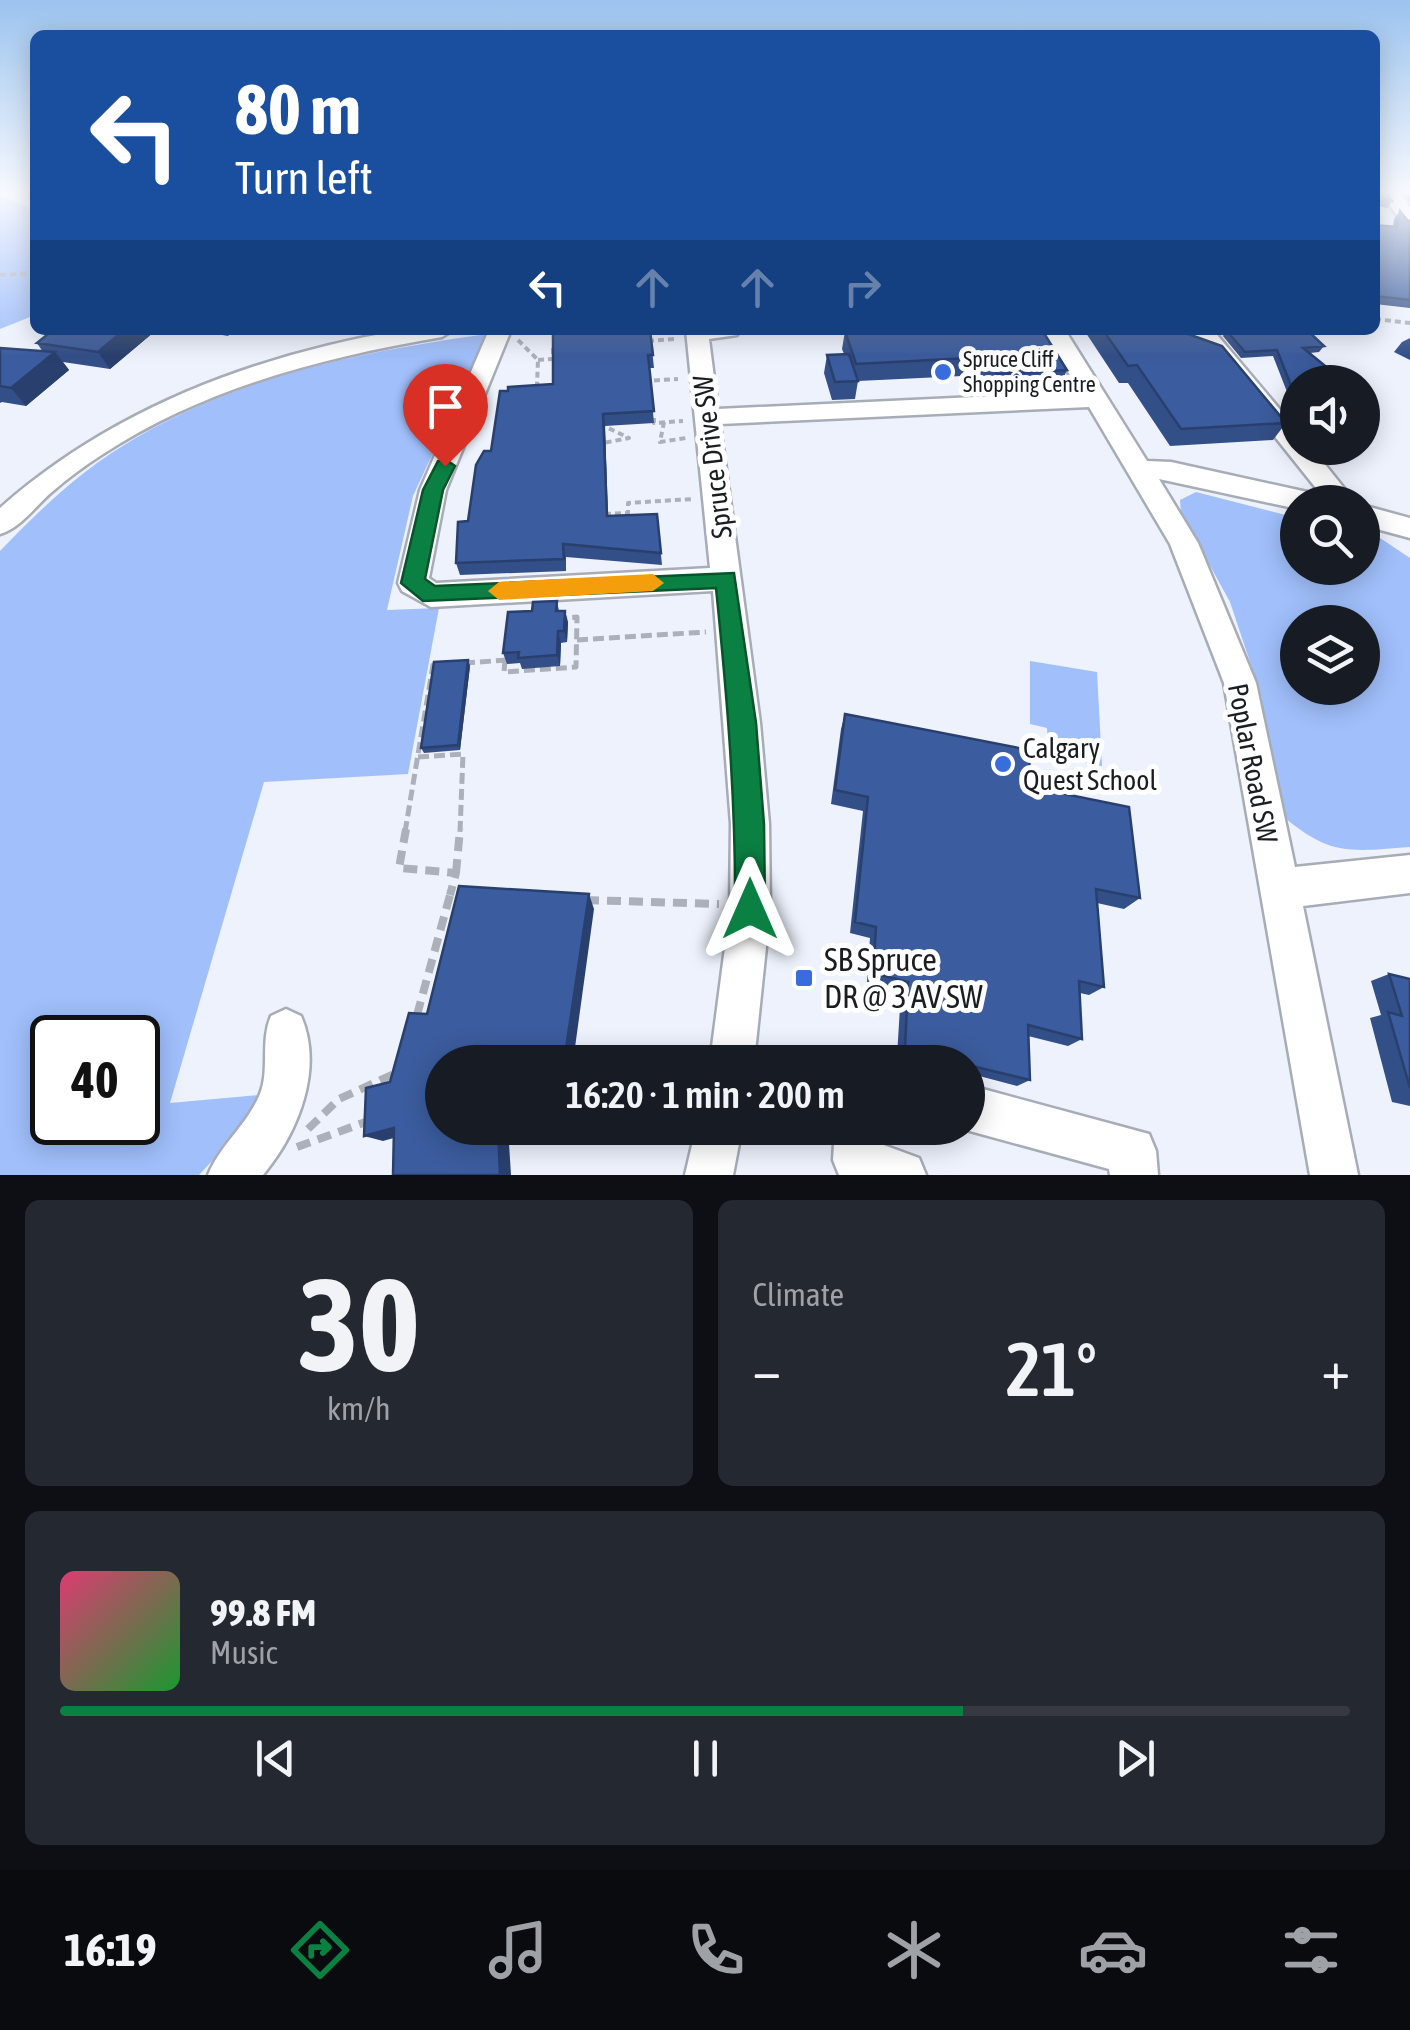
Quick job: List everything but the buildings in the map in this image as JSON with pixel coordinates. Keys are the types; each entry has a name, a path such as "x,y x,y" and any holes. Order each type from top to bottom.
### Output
{"street":[{"path":"0,524 39,489 112,438 204,390 308,357 417,335"},
{"path":"505,335 433,490 412,583 431,595 726,579"},
{"name":"Spruce Drive SW","path":"699,335 693,425 726,579 750,824 750,909 734,1045"},
{"name":"Poplar Road SW","path":"1057,335 1184,543 1240,683 1334,1175"},
{"path":"1205,335 1328,485"},
{"path":"693,425 1095,398"},
{"path":"1139,468 1171,471 1280,495"},
{"path":"1380,520 1410,528"},
{"path":"1277,889 1410,874"},
{"path":"259,1156 285,1093 286,1031"},
{"path":"985,1112 1132,1151 1134,1175"},
{"path":"709,1175 715,1145"},
{"path":"857,1145 857,1160 902,1175"}],"path":[{"path":"0,275 30,273"},
{"path":"1380,320 1410,323"},
{"path":"511,335 538,360 553,359 553,344"},
{"path":"641,341 684,335"},
{"path":"538,360 537,385 556,384"},
{"path":"631,381 681,379"},
{"path":"649,380 651,395"},
{"path":"652,409 654,423 693,425"},
{"path":"664,422 660,442 693,425"},
{"path":"594,444 629,438 599,423"},
{"path":"591,515 628,513 628,503 693,499"},
{"path":"456,873 399,868 433,664 506,660 504,672 576,668 577,617 559,618"},
{"path":"577,640 709,632"},
{"path":"417,1018 461,849 458,798 463,754 418,756"},
{"path":"450,895 469,896"},
{"path":"566,899 722,904"},
{"path":"259,1156 338,1099 403,1070"},
{"path":"259,1156 383,1117"}],"shaded area":[{"path":"0,247 30,247 30,317 0,329"},
{"path":"488,335 413,496 387,610 439,608 408,774 264,782 170,1103 260,1095 244,1127 199,1175 0,1175 0,551 71,483 141,435 235,391 335,361"},
{"path":"1196,492 1280,514 1280,585 1380,585 1380,538 1410,558 1410,847 1339,848 1310,836 1277,811 1261,695 1230,602 1181,513 1180,500"},
{"path":"1030,661 1097,672 1102,766 1061,758 1048,748 1047,728 1030,724"}],"slow traffic":[{"path":"499,591 653,583"}],"place":[{"name":"Spruce Cliff Shopping Centre","path":"943,372"},
{"name":"Calgary Quest School","path":"1003,764"},
{"name":"SB Spruce DR @ 3 AV SW","path":"804,978"}],"route":[{"path":"445,466 433,490 412,583 431,595 726,579 743,723 750,824 750,909"}]}
